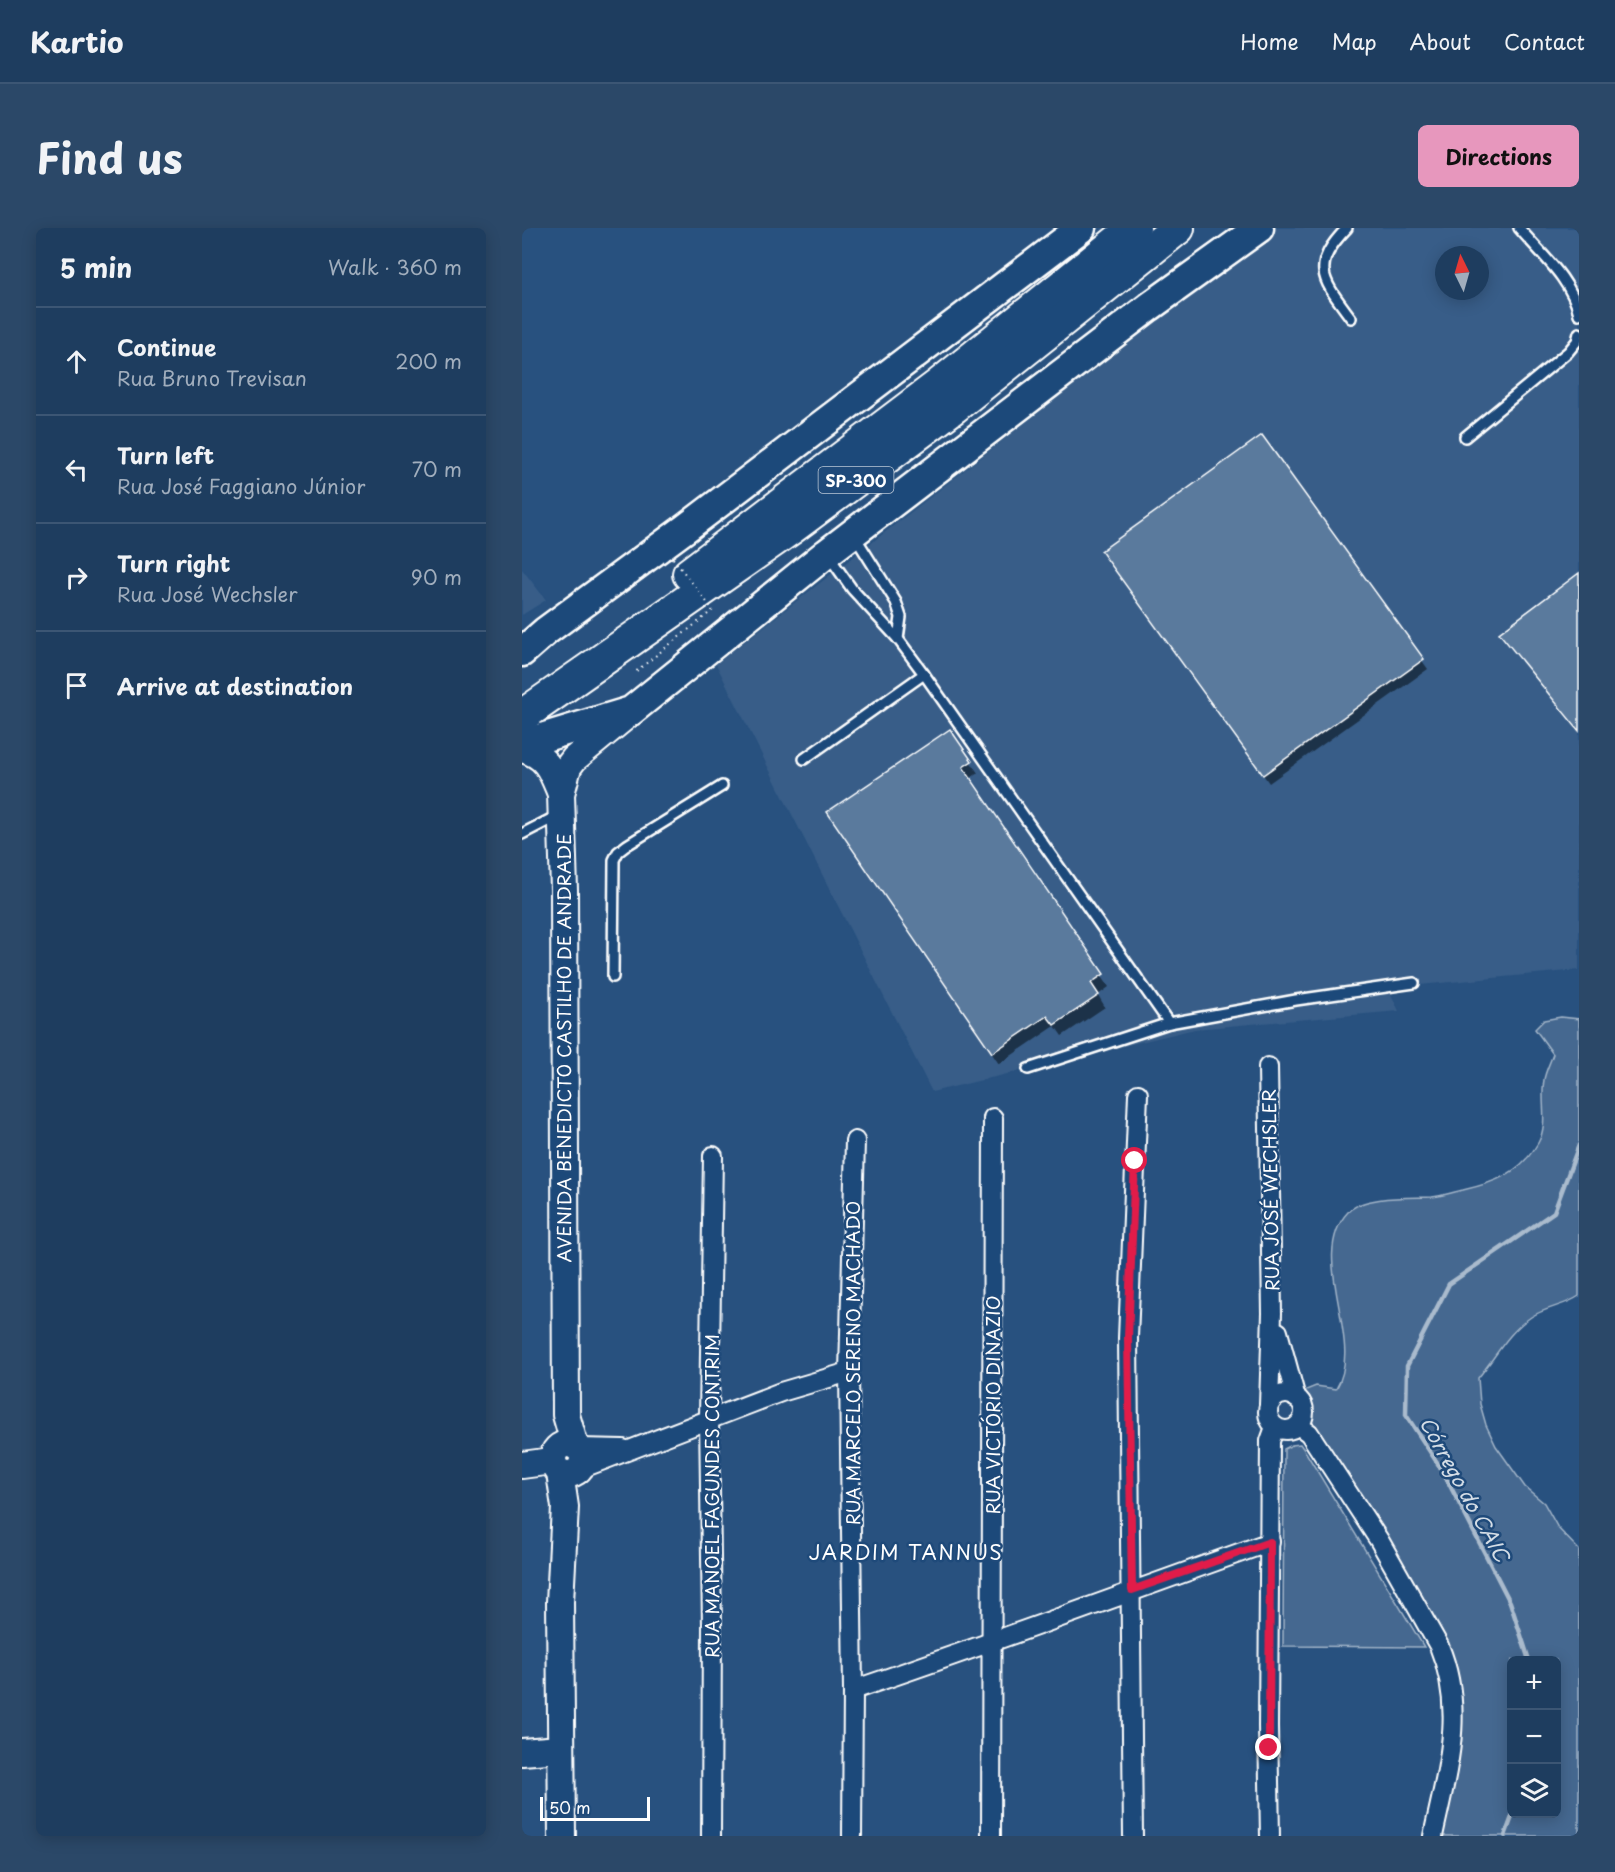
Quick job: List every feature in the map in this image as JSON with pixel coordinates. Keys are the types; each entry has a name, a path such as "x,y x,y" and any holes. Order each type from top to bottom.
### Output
{"highway":[{"name":"SP-300","path":"522,691 653,600 768,515 940,384 1134,228"},
{"name":"SP-300","path":"522,716 790,529 945,414 1178,228"}],"main road":[{"path":"522,652 546,631 686,528 1081,228"},
{"path":"522,744 631,711 827,553 1149,307 1259,228"},
{"name":"AVENIDA BENEDICTO CASTILHO DE ANDRADE","path":"568,1460 564,890 561,804 568,767 574,759 631,711"},
{"path":"522,749 533,752 544,759 550,769 561,804"},
{"path":"522,1465 568,1460 560,1602 562,1836"},
{"path":"522,1752 560,1749"}],"street":[{"name":"RUA JOSÉ WECHSLER","path":"1268,1067 1272,1313 1269,1405"},
{"path":"1133,1836 1128,1338 1138,1094"},
{"name":"RUA VICTÓRIO DINAZIO","path":"991,1836 993,1118"},
{"name":"RUA MARCELO SERENO MACHADO","path":"852,1836 854,1690 849,1372 855,1141"},
{"name":"RUA MANOEL FAGUNDES CONTRIM","path":"711,1836 712,1627 709,1418 713,1156"},
{"name":"RUA JOSÉ WECHSLER","path":"1272,1313 1296,1398"},
{"path":"568,1460 628,1450 781,1392 849,1372"},
{"path":"1284,1394 1296,1398 1304,1414 1298,1425 1287,1430 1275,1427 1268,1417 1269,1405 1278,1396 1284,1394"},
{"path":"1298,1425 1310,1433 1379,1540 1447,1664 1453,1697 1453,1743 1433,1836"},
{"path":"1270,1836 1268,1726 1270,1441 1275,1427"},
{"path":"854,1690 1270,1542"}],"lane":[{"path":"1347,228 1329,250 1323,268 1324,278 1329,288 1351,318"},
{"path":"1519,228 1564,281 1572,293 1579,314"},
{"path":"1465,438 1568,352 1577,341 1579,333"},
{"path":"853,534 896,602 902,617 898,639"},
{"path":"827,553 852,589 898,639 924,674 1169,1023"},
{"path":"804,759 924,674"},
{"path":"613,977 614,860 618,852 722,786"},
{"path":"522,834 561,804"},
{"path":"1028,1069 1169,1023 1414,982"}],"path":[{"path":"595,612 672,556 713,610 633,673"}],"shaded area":[{"path":"1275,228 1579,228 1579,970 1388,988 1399,1011 1195,1029 932,1092 716,664"},
{"path":"522,569 546,600 522,615"},
{"path":"1561,1017 1579,1019 1579,1296 1537,1314 1523,1323 1509,1337 1478,1378 1480,1404 1486,1425 1496,1446 1525,1487 1544,1503 1558,1528 1579,1550 1579,1836 1442,1836 1457,1751 1448,1669 1307,1429 1300,1414 1300,1405 1306,1390 1316,1386 1336,1389 1343,1369 1345,1347 1334,1275 1333,1252 1337,1231 1348,1212 1355,1207 1376,1200 1444,1195 1496,1180 1523,1162 1538,1143 1544,1120 1544,1080 1553,1054 1535,1029 1544,1020"},
{"path":"1300,1444 1424,1647 1283,1646 1284,1449"}],"building":[{"path":"1262,435 1424,659 1263,775 1101,551"},
{"path":"1579,573 1579,731 1499,633"},
{"path":"950,729 972,761 963,767 1104,974 1091,983 1099,995 1054,1025 1047,1016 992,1053 827,812"}],"waterway":[{"name":"Córrego do CAIC","path":"1528,1656 1510,1602 1442,1470 1406,1415 1407,1366 1449,1284 1554,1212 1579,1145"},
{"name":"Córrego do CAIC","path":"1505,1836 1512,1818"}],"district":[{"name":"JARDIM TANNUS","path":"906,1552"}],"route":[{"path":"1135,1161 1128,1338 1132,1590 1270,1542 1269,1748"}]}
